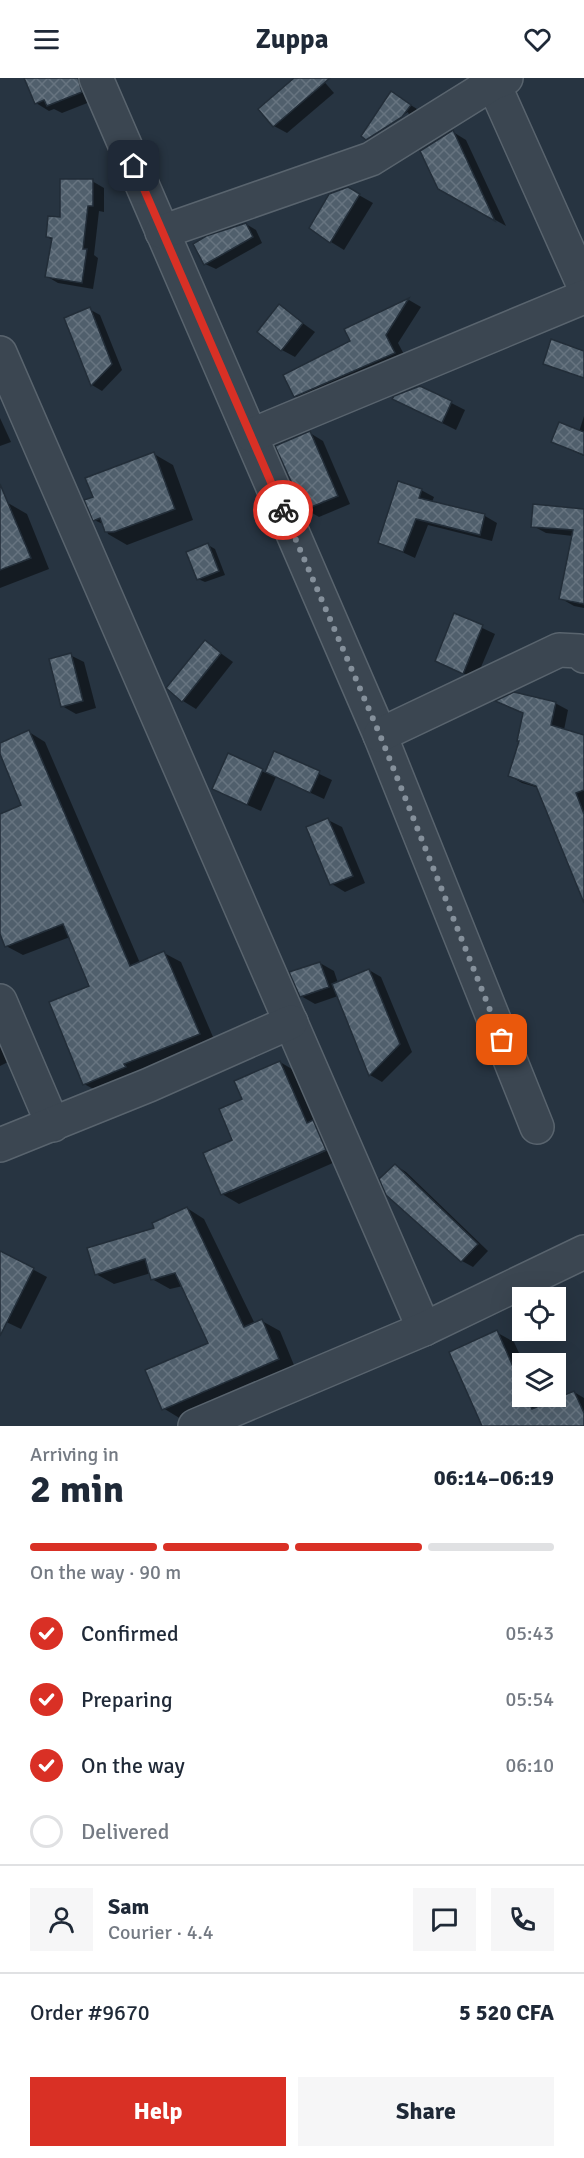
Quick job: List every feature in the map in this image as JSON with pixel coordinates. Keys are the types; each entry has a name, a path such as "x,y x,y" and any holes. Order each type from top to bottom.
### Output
{"street":[{"path":"96,78 380,735 537,1127"},
{"path":"162,232 371,159 497,80 584,286"},
{"path":"252,435 584,297"},
{"path":"0,353 424,1329"},
{"path":"380,735 559,650 579,651 584,656"},
{"path":"0,1001 53,1125"},
{"path":"0,1145 150,1085 291,1022"},
{"path":"202,1425 424,1329 584,1252"}],"building":[{"path":"24,78 78,78 82,92 47,106 44,100 35,104"},
{"path":"294,78 330,78 273,127 258,109"},
{"path":"391,91 411,105 402,117 366,140 361,136"},
{"path":"453,130 495,221 438,189 420,151"},
{"path":"60,179 93,179 93,206 88,206 83,249 87,249 82,283 45,277 52,238 46,237 48,216 60,217"},
{"path":"348,187 360,194 330,243 309,228 329,194"},
{"path":"246,223 253,237 204,265 193,244 206,236"},
{"path":"409,298 386,335 395,353 294,397 283,375 350,341 344,329"},
{"path":"279,304 303,323 281,351 257,332"},
{"path":"90,307 112,364 91,386 64,318"},
{"path":"551,339 584,351 584,378 543,364"},
{"path":"420,386 452,401 442,423 392,399 394,396"},
{"path":"559,422 584,432 584,455 551,442"},
{"path":"310,431 338,496 304,510 275,446"},
{"path":"154,452 175,509 114,532 105,532 100,518 93,521 84,500 93,497 85,478"},
{"path":"398,481 422,489 419,498 485,514 480,535 416,519 403,552 378,543"},
{"path":"0,484 31,558 0,570"},
{"path":"533,504 584,509 584,604 559,599 573,530 531,527"},
{"path":"208,543 219,571 197,580 186,552"},
{"path":"454,613 483,625 463,674 435,661"},
{"path":"205,640 221,653 182,702 166,688"},
{"path":"71,653 83,701 61,707 49,659"},
{"path":"514,692 556,702 551,725 584,735 584,790 576,793 584,814 584,903 536,786 508,776 519,741 517,741 523,713 495,701"},
{"path":"29,730 130,966 164,951 200,1034 124,1064 126,1067 83,1085 49,1002 89,986 63,924 5,947 0,934 0,814 21,805 0,754 0,743"},
{"path":"274,751 320,771 310,793 265,772"},
{"path":"228,753 263,769 247,805 212,789"},
{"path":"328,818 353,876 330,885 306,827"},
{"path":"320,962 329,987 300,997 289,972"},
{"path":"369,969 400,1044 369,1076 332,984"},
{"path":"280,1061 307,1123 313,1120 326,1150 221,1195 203,1153 232,1140 219,1109 242,1099 234,1081"},
{"path":"395,1164 478,1244 461,1262 386,1195 379,1179"},
{"path":"187,1207 244,1327 262,1319 279,1359 162,1410 145,1370 208,1343 175,1273 151,1280 145,1259 95,1275 87,1248 154,1228 152,1223"},
{"path":"0,1251 34,1268 0,1336"},
{"path":"497,1330 512,1364 512,1407 531,1407 532,1409 566,1407 566,1394 574,1391 584,1413 584,1426 482,1426 449,1352"}],"way so far":[{"path":"283,510 380,735 502,1040"}],"route":[{"path":"134,166 283,510"}]}
